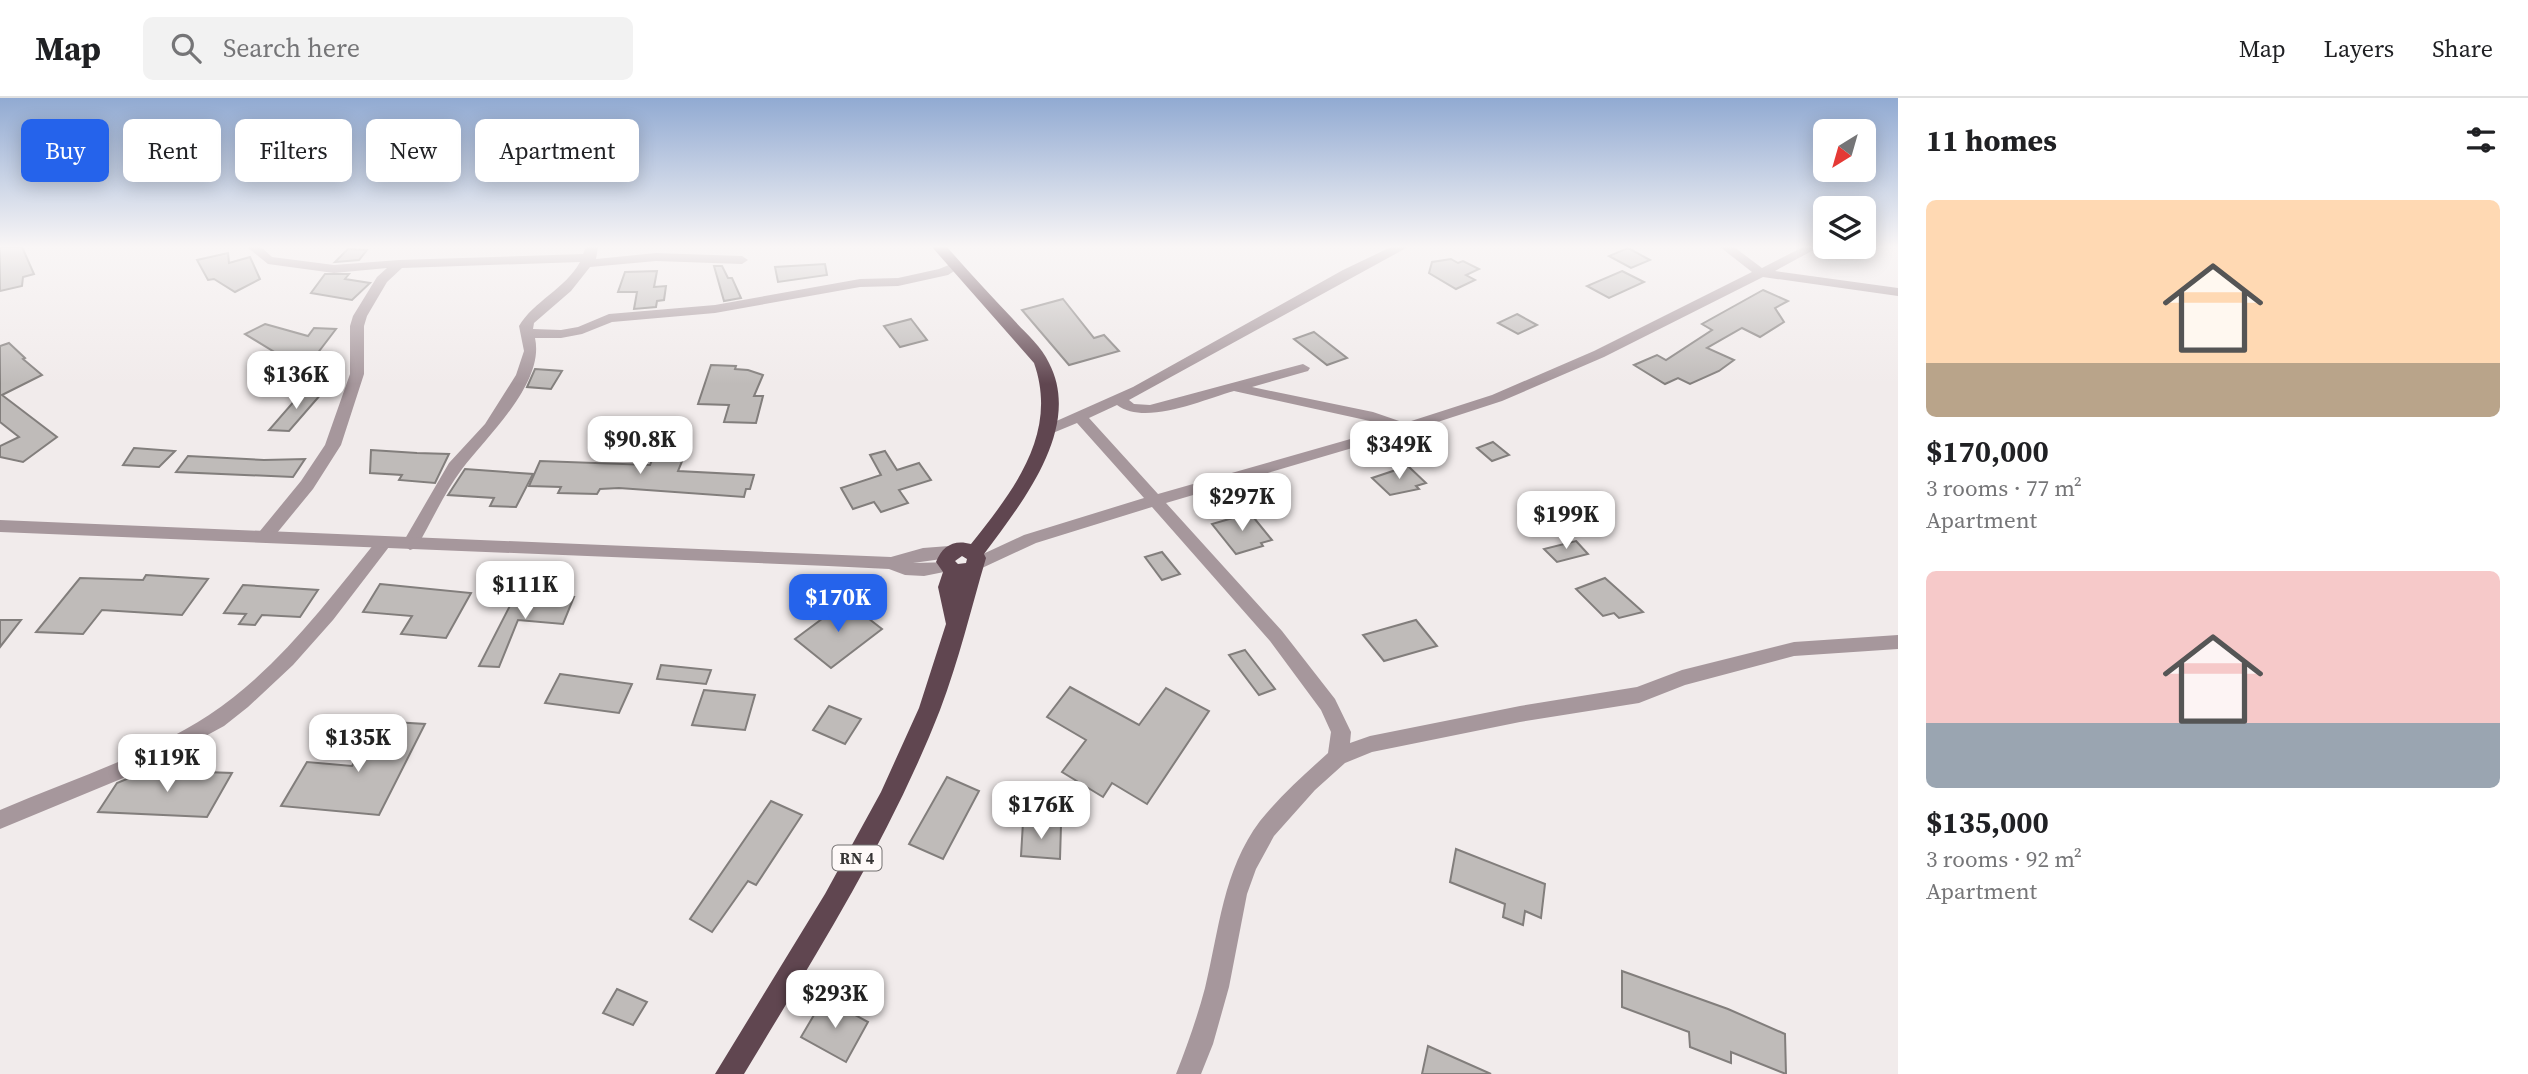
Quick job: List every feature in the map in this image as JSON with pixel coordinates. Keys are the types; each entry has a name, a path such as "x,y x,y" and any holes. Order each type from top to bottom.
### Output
{"highway":[{"path":"962,562 1011,506 1048,429 1049,383 1042,363 980,293"},
{"name":"RN 4","path":"729,1074 834,902 890,797 930,708 957,627 948,594 962,562"}],"street":[{"path":"266,535 307,485 333,445 357,374 357,326 375,293"},
{"path":"531,351 527,332 529,321 556,293"},
{"path":"527,332 548,336 582,330 610,318 715,309 807,293"},
{"path":"1048,429 1118,399 1314,293"},
{"path":"0,526 266,535 384,543 891,564 905,569 924,570 962,562 1156,499 1405,428 1497,398 1587,359 1721,293"},
{"path":"410,544 455,467 491,427 523,375 531,351 548,336"},
{"path":"1118,399 1130,408 1150,410 1303,368"},
{"path":"1236,388 1373,417 1405,428"},
{"path":"1080,417 1276,636 1328,705 1341,732 1338,757"},
{"path":"0,820 159,751 217,719 265,681 305,642 384,543"},
{"path":"1188,1074 1214,999 1236,894 1247,865 1267,830 1308,784 1338,757 1370,744 1520,714 1640,695 1682,678 1794,649 1898,642"},
{"path":"1341,732 1370,744"}],"building":[{"path":"311,293 360,293 352,300"},
{"path":"637,293 665,293 664,300 657,301 656,307 634,309"},
{"path":"722,293 739,293 741,298 724,301"},
{"path":"1599,293 1621,293 1609,298"},
{"path":"1758,293 1769,293 1788,301 1775,308 1784,322 1760,337 1742,328 1707,348 1734,360 1719,371 1690,384 1678,378 1665,384 1634,365 1657,355 1666,360 1712,330 1702,324"},
{"path":"1063,299 1094,338 1104,335 1119,351 1069,365 1022,310"},
{"path":"1517,314 1537,325 1518,334 1498,323"},
{"path":"911,319 927,340 900,347 884,326"},
{"path":"265,324 308,336 314,328 336,329 307,367 281,367 289,355 281,356 245,334"},
{"path":"1314,332 1347,358 1327,365 1294,339"},
{"path":"9,343 42,375 2,395 57,437 23,462 0,457 0,446 19,437 0,422 0,346"},
{"path":"711,365 736,366 735,369 763,375 754,396 763,396 756,423 724,422 729,405 698,404"},
{"path":"535,369 562,371 551,389 527,387"},
{"path":"303,391 322,393 289,431 269,430"},
{"path":"662,436 680,437 674,453 685,454 678,471 754,475 750,489 746,489 744,497 619,488 600,489 597,494 558,493 561,487 529,486 540,461 650,465"},
{"path":"1493,442 1509,455 1492,461 1477,448"},
{"path":"134,448 175,451 159,467 123,465"},
{"path":"371,450 449,454 435,483 399,480 402,475 370,473"},
{"path":"885,451 897,470 919,463 931,480 899,490 908,503 881,512 874,502 853,509 841,488 881,475 870,455"},
{"path":"188,456 305,459 293,477 176,472"},
{"path":"1408,466 1426,483 1416,486 1419,489 1390,495 1372,478"},
{"path":"465,469 533,474 516,507 490,506 494,498 448,495"},
{"path":"1250,513 1272,540 1261,543 1263,546 1236,554 1212,524"},
{"path":"1576,541 1588,554 1557,562 1544,549"},
{"path":"1162,552 1180,574 1162,580 1145,557"},
{"path":"146,575 208,579 182,615 102,610 83,634 36,632 80,578 143,580"},
{"path":"1605,578 1643,612 1619,618 1614,613 1603,616 1576,589"},
{"path":"380,584 471,593 446,638 401,634 412,616 363,612"},
{"path":"243,585 318,590 300,617 262,615 255,625 239,624 246,614 224,613"},
{"path":"518,590 527,594 574,597 563,624 518,620 499,667 479,666"},
{"path":"846,601 882,629 831,668 795,639"},
{"path":"0,620 21,620 0,647"},
{"path":"1416,620 1437,646 1384,661 1363,635"},
{"path":"1245,650 1275,689 1259,695 1229,655"},
{"path":"661,665 711,670 706,684 657,679"},
{"path":"560,674 632,684 619,713 545,703"},
{"path":"1070,687 1139,725 1166,688 1209,711 1147,804 1112,783 1103,797 1062,772 1086,740 1047,717"},
{"path":"704,690 755,695 745,730 692,725"},
{"path":"829,706 861,719 845,744 813,730"},
{"path":"377,721 425,724 379,815 281,806 307,762 352,766"},
{"path":"148,770 232,773 207,817 98,812 117,783"},
{"path":"947,777 979,791 943,859 909,844"},
{"path":"771,801 802,815 756,885 748,881 712,932 690,919"},
{"path":"1023,822 1061,825 1060,859 1021,856"},
{"path":"1456,849 1545,884 1541,918 1525,911 1523,925 1503,917 1505,904 1450,882"},
{"path":"1622,971 1728,1009 1785,1034 1786,1074 1731,1052 1731,1063 1690,1047 1689,1032 1622,1007"},
{"path":"617,989 647,1002 633,1025 603,1013"},
{"path":"824,998 868,1022 846,1062 801,1037"},
{"path":"1428,1046 1491,1074 1422,1074"}]}
